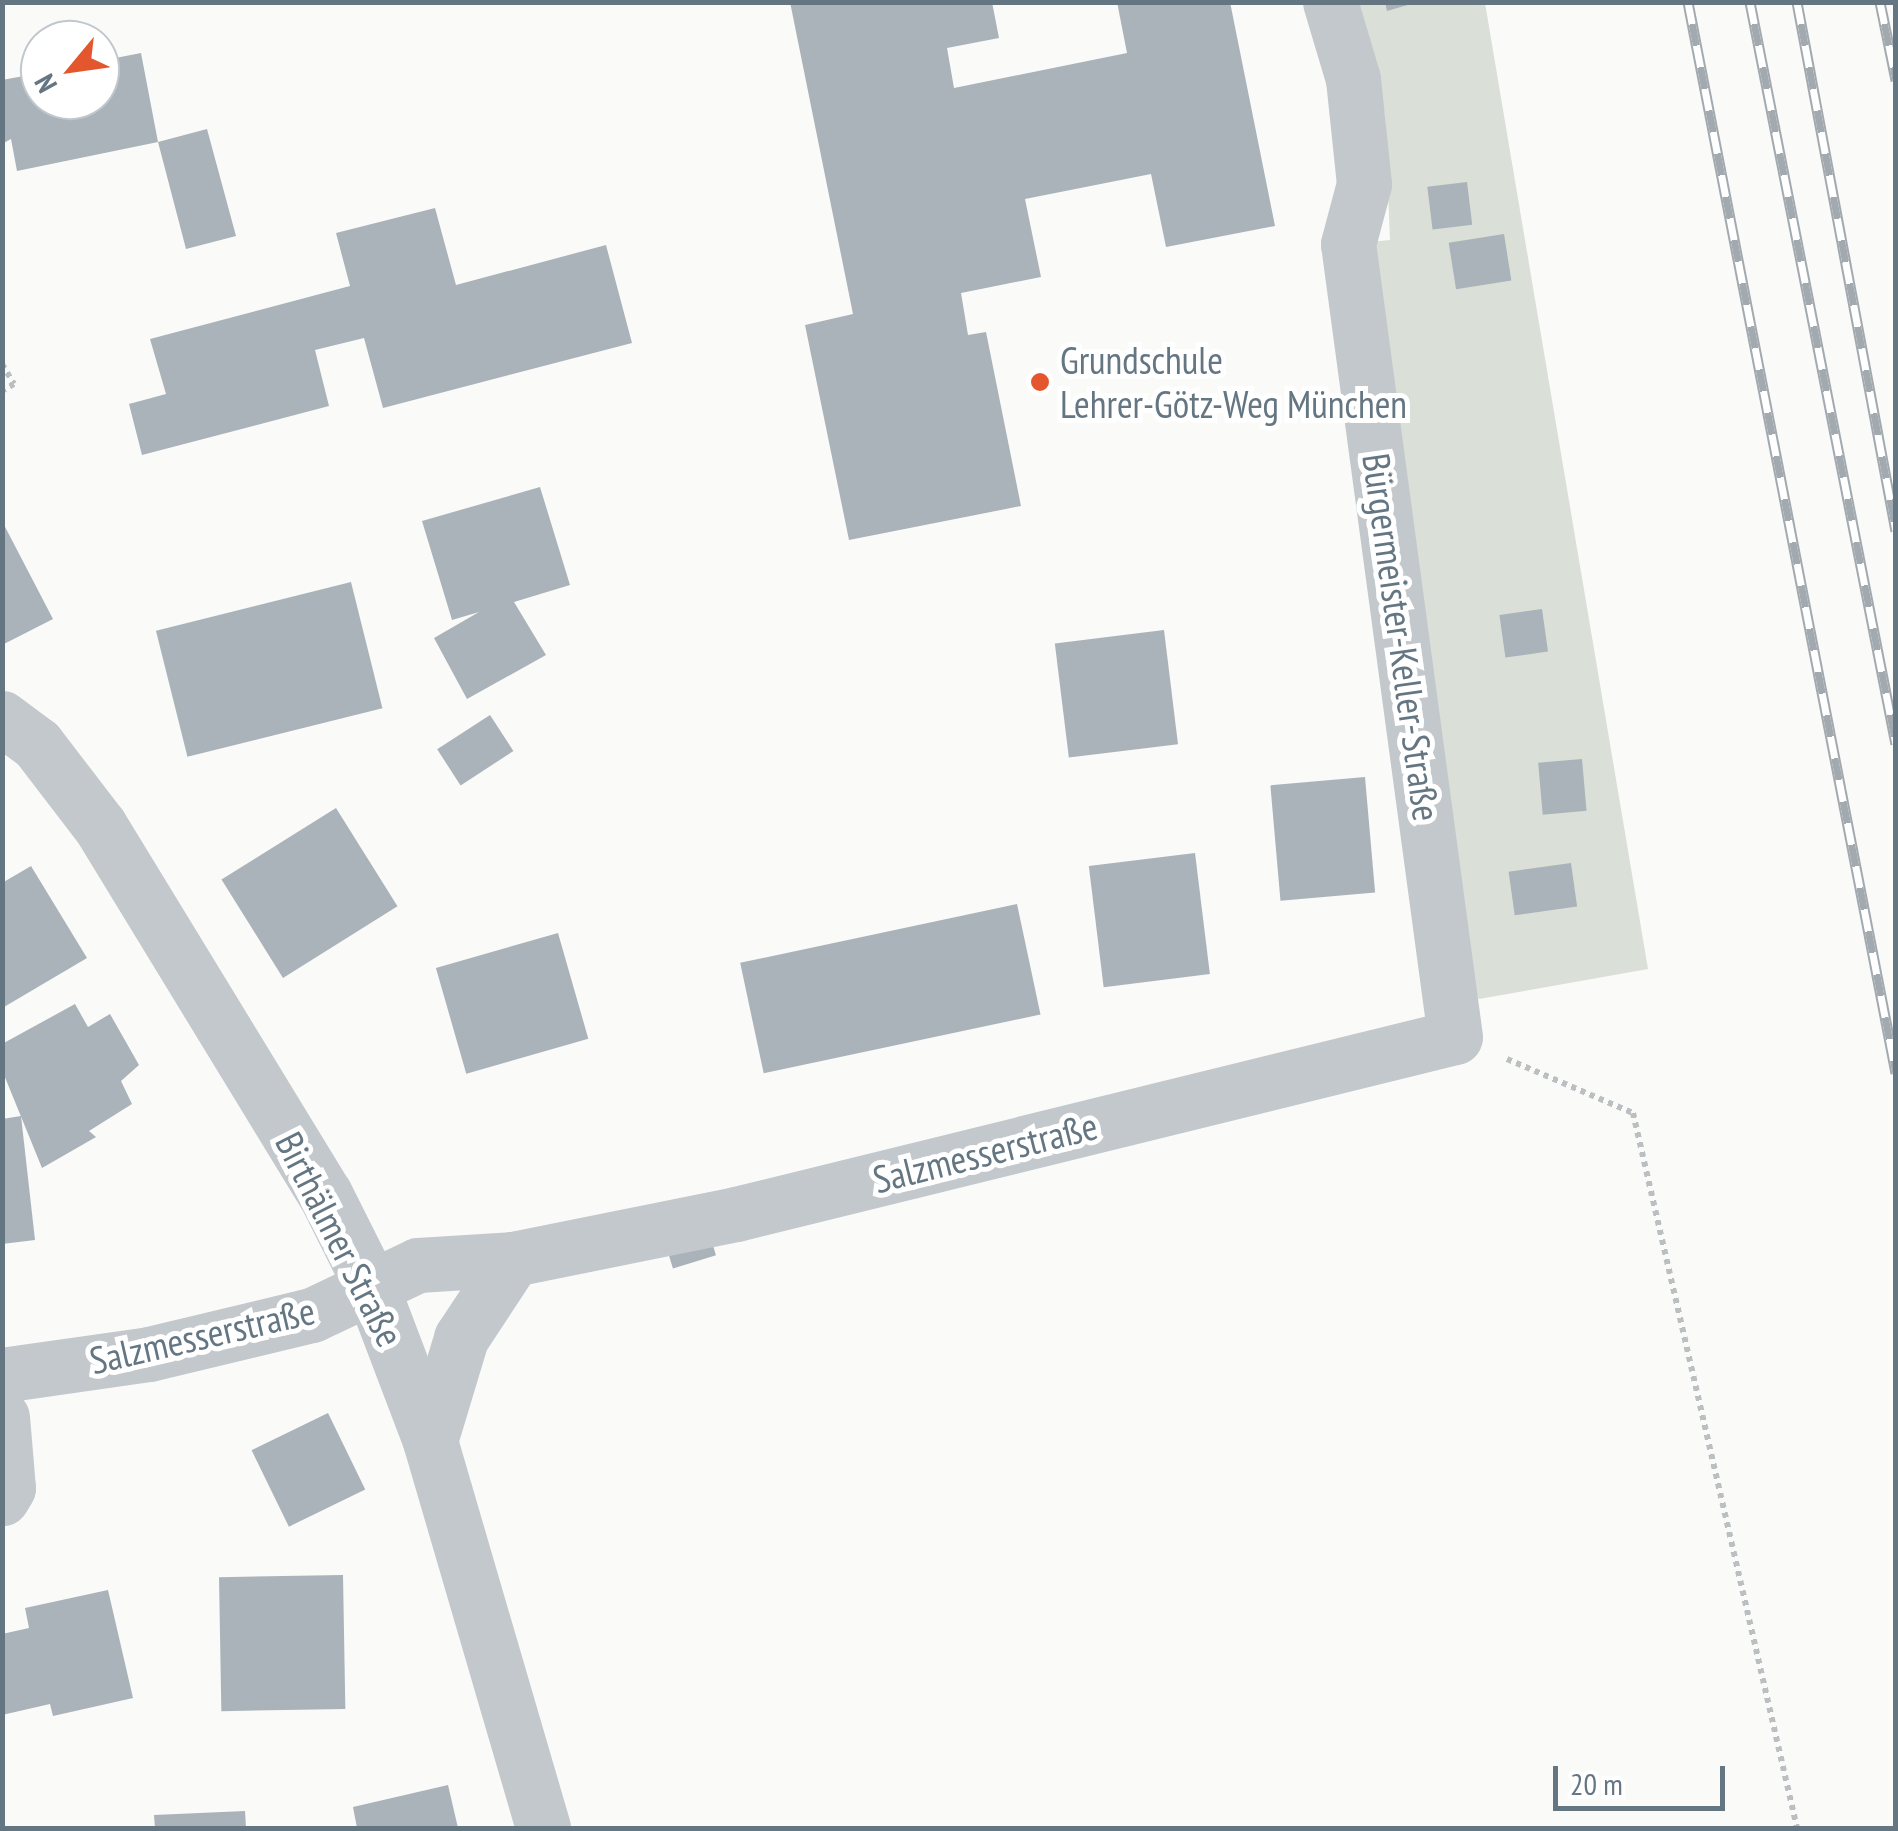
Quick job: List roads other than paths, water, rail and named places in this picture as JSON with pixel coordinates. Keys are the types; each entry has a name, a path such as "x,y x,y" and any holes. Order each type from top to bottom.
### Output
{"street":[{"name":"Bürgermeister-Keller-Straße","path":"1330,2 1352,79 1364,184 1348,244 1455,1037"},
{"name":"Birthälmer Straße","path":"2,718 37,744 100,826 325,1194 372,1288 430,1441 543,1828"},
{"name":"Salzmesserstraße","path":"2,1375 149,1354 312,1315 418,1266 514,1259 736,1214 1455,1037"},
{"path":"430,1441 461,1338 514,1259"},
{"path":"2,1416 8,1448 2,1498"}],"railway":[{"path":"1688,2 1896,1073"},
{"path":"1750,2 1896,744"},
{"path":"1797,2 1896,531"},
{"path":"1880,2 1896,80"}],"place":[{"name":"Grundschule Lehrer-Götz-Weg München","path":"1040,382"}]}
